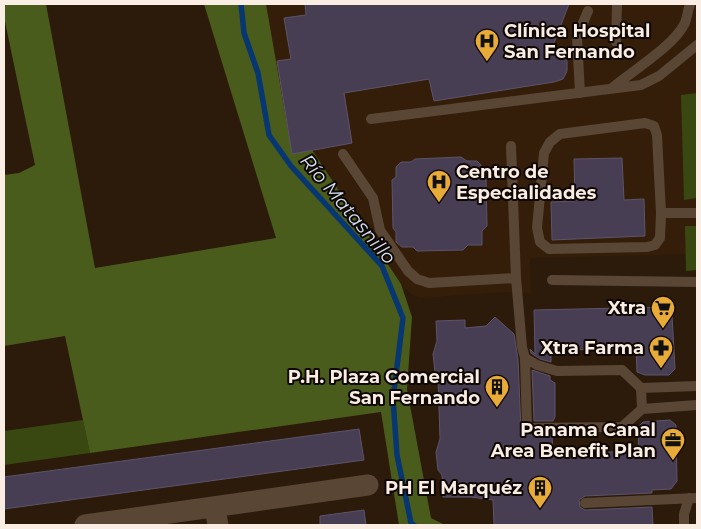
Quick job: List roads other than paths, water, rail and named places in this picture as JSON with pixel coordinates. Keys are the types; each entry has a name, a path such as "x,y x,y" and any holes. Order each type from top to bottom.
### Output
{"street":[{"path":"85,525 216,516 368,485"}],"lane":[{"path":"616,42 617,4"},
{"path":"611,89 646,62 676,35 685,23 690,4"},
{"path":"580,93 577,37 588,11"},
{"path":"371,119 640,85 659,76 697,45"},
{"path":"645,123 654,126 657,136 661,213 660,238 655,245 647,247 549,249 540,242 537,228 544,153 550,142 560,134 645,123"},
{"path":"511,146 516,278 522,347 525,358 528,428 622,427 642,408 697,405"},
{"path":"343,154 373,198 380,230 408,271 417,279 429,283 516,278"},
{"path":"661,213 697,212"},
{"path":"552,280 697,282"},
{"path":"525,358 556,371 622,370 641,388 642,408"},
{"path":"641,388 697,386"},
{"path":"585,503 693,498"},
{"path":"684,525 684,514 693,498"}],"waterway":[{"name":"Río Matasnillo","path":"241,4 244,33 258,73 269,135 291,166 382,266 403,318 393,399 397,455 411,523 414,525"}],"place":[{"name":"Clínica Hospital San Fernando","path":"487,62"},
{"name":"Centro de Especialidades","path":"439,203"},
{"name":"Xtra","path":"663,329"},
{"name":"Xtra Farma","path":"661,369"},
{"name":"P.H. Plaza Comercial San Fernando","path":"497,408"},
{"name":"Panama Canal Area Benefit Plan","path":"673,461"},
{"name":"PH El Marquéz","path":"540,509"}]}
